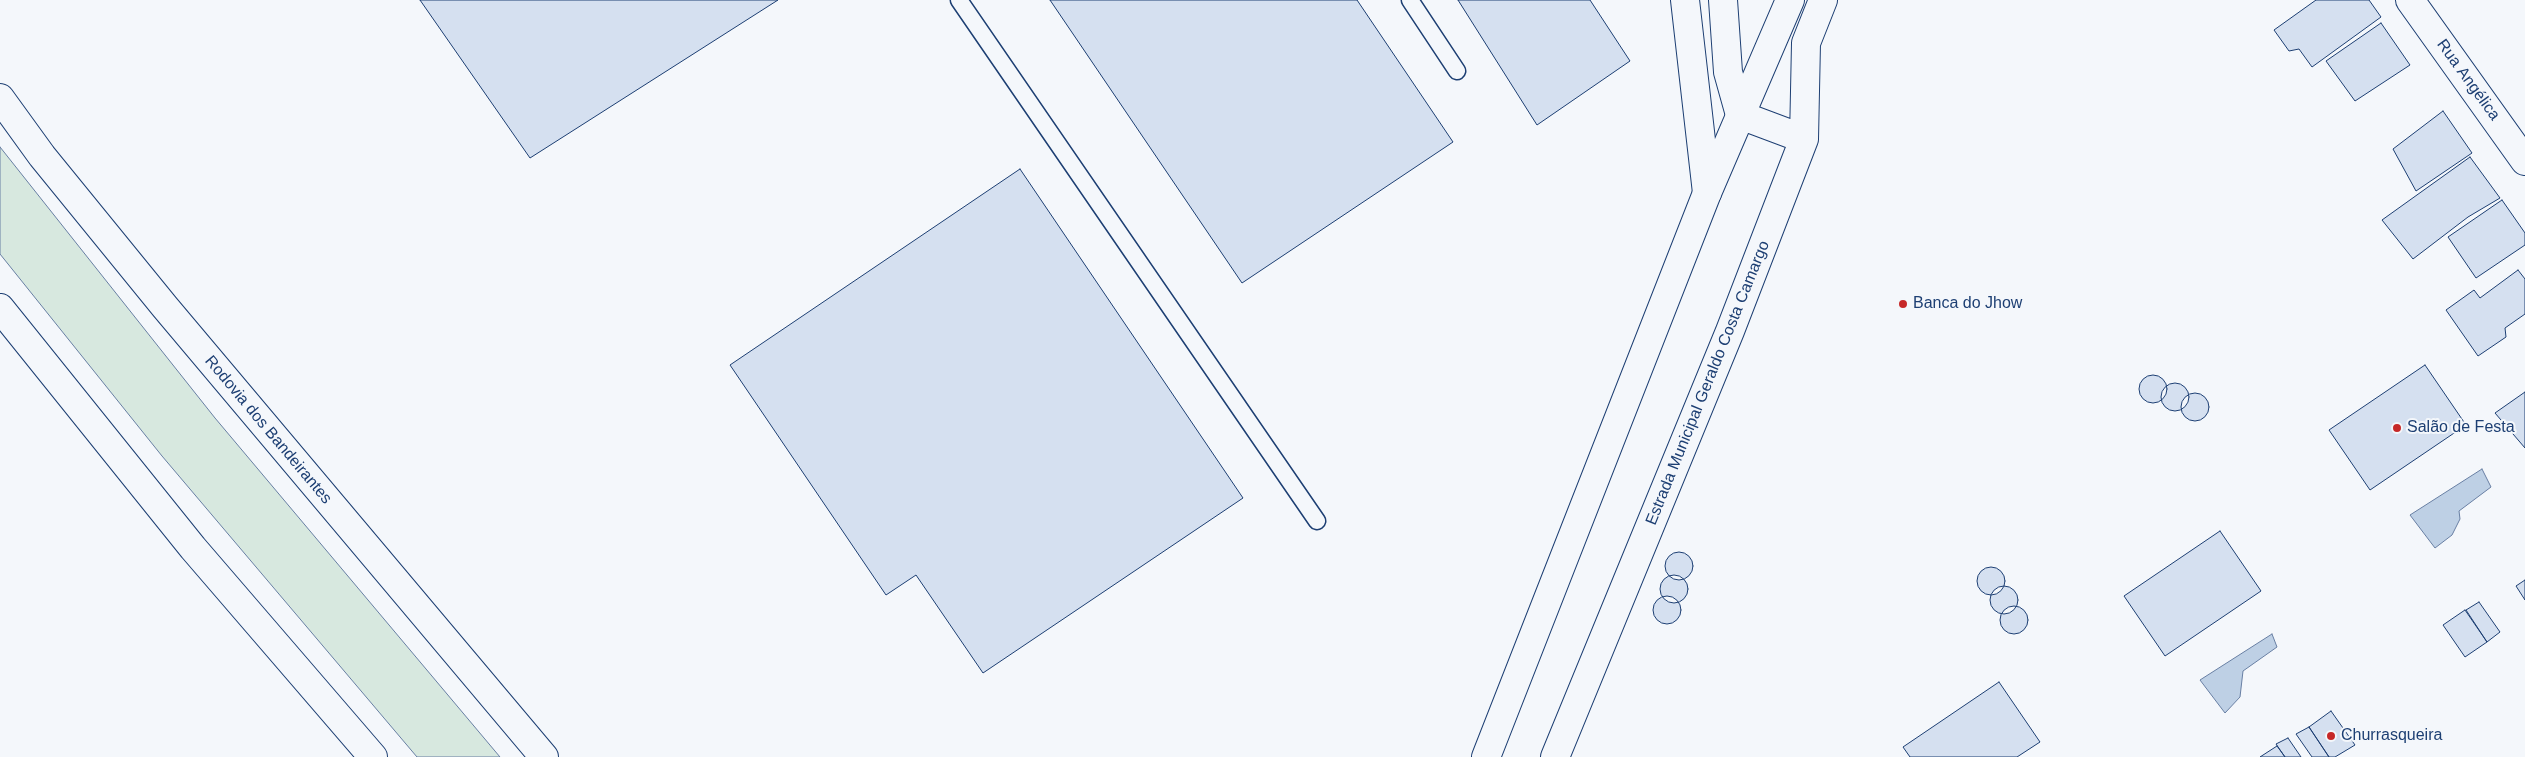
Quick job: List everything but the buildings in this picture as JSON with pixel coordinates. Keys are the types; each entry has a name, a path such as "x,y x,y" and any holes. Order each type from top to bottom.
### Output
{"main road":[{"path":"1685,0 1706,193"},
{"path":"1723,0 1728,72 1740,115"},
{"path":"1486,757 1706,193 1790,0"},
{"name":"Estrada Municipal Geraldo Costa Camargo","path":"1555,757 1730,331 1804,139 1806,43 1824,0"},
{"name":"Rua Angélica","path":"2410,0 2525,161"},
{"name":"Rodovia dos Bandeirantes","path":"0,98 42,156 165,306 544,757"},
{"path":"1740,115 1804,139"},
{"path":"0,308 187,540 373,757"}],"lane":[{"path":"959,0 1317,522"},
{"path":"1410,0 1457,70"}],"shaded area":[{"path":"0,147 215,418 500,757 417,757 162,456 0,254"}],"water":[{"path":"2482,469 2491,487 2459,511 2460,519 2452,535 2435,548 2410,515"},
{"path":"2272,634 2277,647 2243,671 2240,697 2225,713 2200,680"}],"place":[{"name":"Banca do Jhow","path":"1903,304"},
{"name":"Salão de Festa","path":"2397,428"},
{"name":"Churrasqueira","path":"2331,736"}]}
